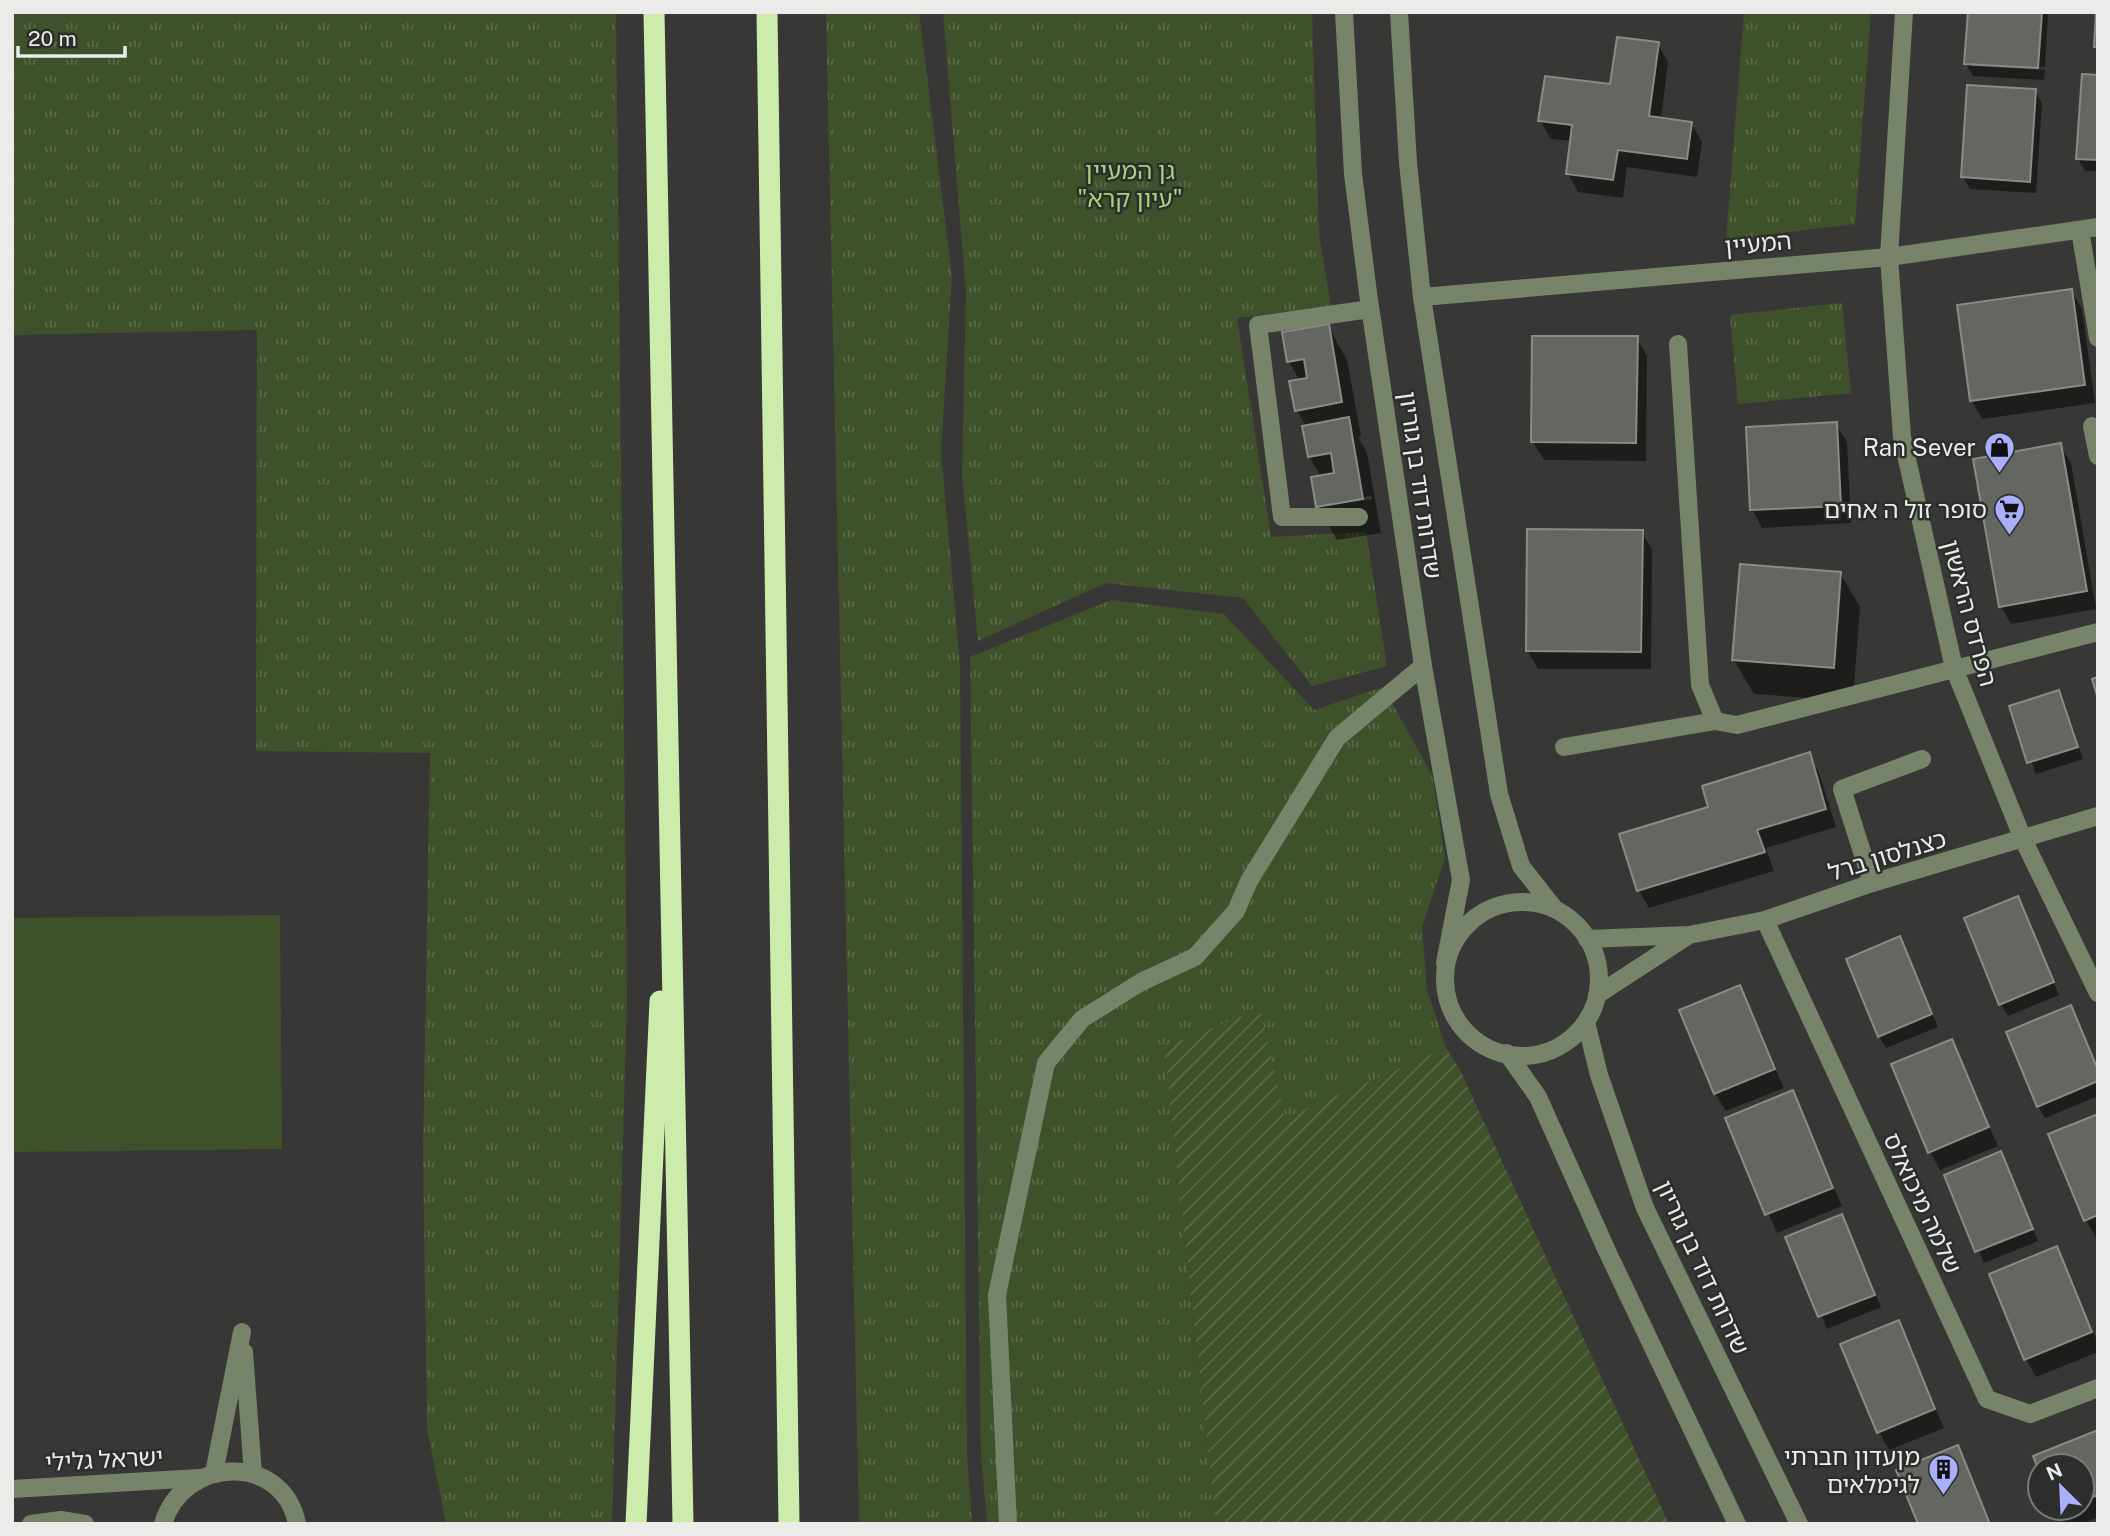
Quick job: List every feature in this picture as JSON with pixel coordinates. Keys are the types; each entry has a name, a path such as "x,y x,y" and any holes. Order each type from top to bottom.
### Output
{"highway":[{"path":"654,12 683,1524"},
{"path":"767,12 789,1524"},
{"path":"636,1524 668,803"}],"street":[{"name":"שדרות דוד בן גוריון","path":"1344,12 1353,174 1370,309 1423,666 1461,880 1446,963"},
{"name":"שדרות דוד בן גוריון","path":"1399,12 1408,163 1422,297 1499,793 1521,866 1554,908"},
{"name":"הפרדס הראשון","path":"1904,12 1889,257 1902,437 1954,668 2023,839 2098,992"},
{"path":"2089,229 2098,338"},
{"name":"המעיין","path":"1422,297 1889,257 2089,229"},
{"path":"1359,517 1282,517 1258,326 1370,309"},
{"path":"1678,344 1700,685 1715,720"},
{"path":"2092,426 2098,456"},
{"path":"1564,747 1715,720 1737,725 2098,632"},
{"path":"1008,1524 997,1295 1046,1063 1082,1019 1141,982 1195,957 1236,911 1249,881 1338,738 1423,666"},
{"path":"1872,883 1842,789 1923,759"},
{"name":"כצנלסון ברל","path":"1587,939 1689,935 1765,920 1872,883 2098,816"},
{"path":"1528,901 1554,908 1582,929 1587,939 1595,952 1600,976 1597,995 1586,1022 1557,1048 1530,1056 1507,1053 1478,1044 1459,1025 1447,1000 1446,963 1456,937 1482,912 1511,902 1528,901"},
{"name":"שלמה מיכואלס","path":"1765,920 1987,1399 2030,1415 2098,1388"},
{"name":"כצנלסון ברל","path":"1597,995 1689,935"},
{"name":"שדרות דוד בן גוריון","path":"1586,1022 1599,1075 1646,1208 1799,1524"},
{"path":"1507,1053 1538,1097 1607,1251 1737,1524"},
{"path":"163,1524 174,1499 206,1475 242,1332 253,1474 271,1484 286,1499 297,1524"},
{"name":"ישראל גלילי","path":"12,1489 233,1471 253,1474"},
{"path":"31,1524 61,1520 85,1524"}],"green space":[{"path":"12,12 616,12 627,1000 612,1524 446,1524 427,1428 423,1152 430,753 256,751 257,330 12,335"},
{"path":"826,12 919,12 952,275 941,451 960,666 967,1455 972,1524 859,1524"},
{"name":"גן המעיין \"עיון קרא\"","path":"943,12 1312,12 1319,235 1331,306 1237,318 1271,537 1366,532 1387,666 1312,686 1243,598 1106,583 978,641 962,475 966,292"},
{"path":"1744,12 1871,12 1855,224 1726,240"},
{"path":"1842,303 1851,393 1738,404 1730,315"},
{"path":"1111,600 1224,614 1314,710 1383,687 1432,775 1445,858 1422,927 1427,990 1446,1048 1285,1119 1164,1047 1216,1524 987,1524 981,1454 970,657"},
{"path":"280,915 282,1149 12,1152 12,918"},
{"path":"1260,1009 1285,1118 1446,1048 1460,1070 1669,1524 1216,1524 1164,1047"}],"building":[{"path":"1968,12 2042,12 2038,68 1964,64"},
{"path":"2096,12 2098,47 2094,47"},
{"path":"1617,37 1659,42 1649,116 1692,122 1687,159 1618,150 1613,180 1566,174 1572,125 1538,121 1545,76 1610,84"},
{"path":"2082,74 2098,75 2098,160 2076,159"},
{"path":"1967,85 2036,89 2030,182 1961,177"},
{"path":"2072,289 2085,385 1970,401 1957,305"},
{"path":"1329,324 1342,402 1295,411 1289,381 1307,378 1304,359 1287,362 1282,332"},
{"path":"1532,336 1638,336 1636,443 1531,442"},
{"path":"1349,417 1363,499 1316,507 1311,477 1334,473 1331,453 1308,457 1302,426"},
{"path":"1837,422 1841,506 1750,510 1746,427"},
{"path":"2061,443 2087,591 1999,607 1973,459"},
{"path":"1527,529 1643,530 1641,652 1526,651"},
{"path":"1740,564 1841,572 1834,668 1732,660"},
{"path":"2098,677 2098,699 2092,679"},
{"path":"2059,690 2078,747 2027,763 2009,706"},
{"path":"1810,752 1826,809 1757,830 1765,852 1637,891 1619,834 1708,807 1702,786"},
{"path":"2018,896 2054,982 1999,1005 1964,918"},
{"path":"1900,936 1932,1014 1878,1037 1846,959"},
{"path":"1740,985 1775,1069 1714,1094 1679,1010"},
{"path":"2071,1005 2098,1070 2098,1081 2037,1107 2006,1032"},
{"path":"1952,1039 1989,1127 1928,1153 1891,1064"},
{"path":"1793,1090 1833,1188 1765,1215 1725,1118"},
{"path":"2098,1114 2098,1215 2084,1221 2048,1134"},
{"path":"2001,1151 2033,1229 1975,1252 1944,1175"},
{"path":"1842,1214 1875,1295 1818,1317 1785,1237"},
{"path":"2057,1246 2092,1332 2024,1360 1989,1274"},
{"path":"1899,1320 1935,1409 1877,1433 1840,1344"},
{"path":"2098,1430 2098,1495 2096,1496 2096,1452 2043,1452"},
{"name":"מןעדון חברתי לגימלאים","path":"1958,1445 1990,1524 1918,1524 1896,1470"}],"place":[{"name":"Ran Sever","path":"1999,474"},
{"name":"סופר זול ה אחים","path":"2010,536"},
{"name":"מןעדון חברתי לגימלאים","path":"1943,1497"}]}
